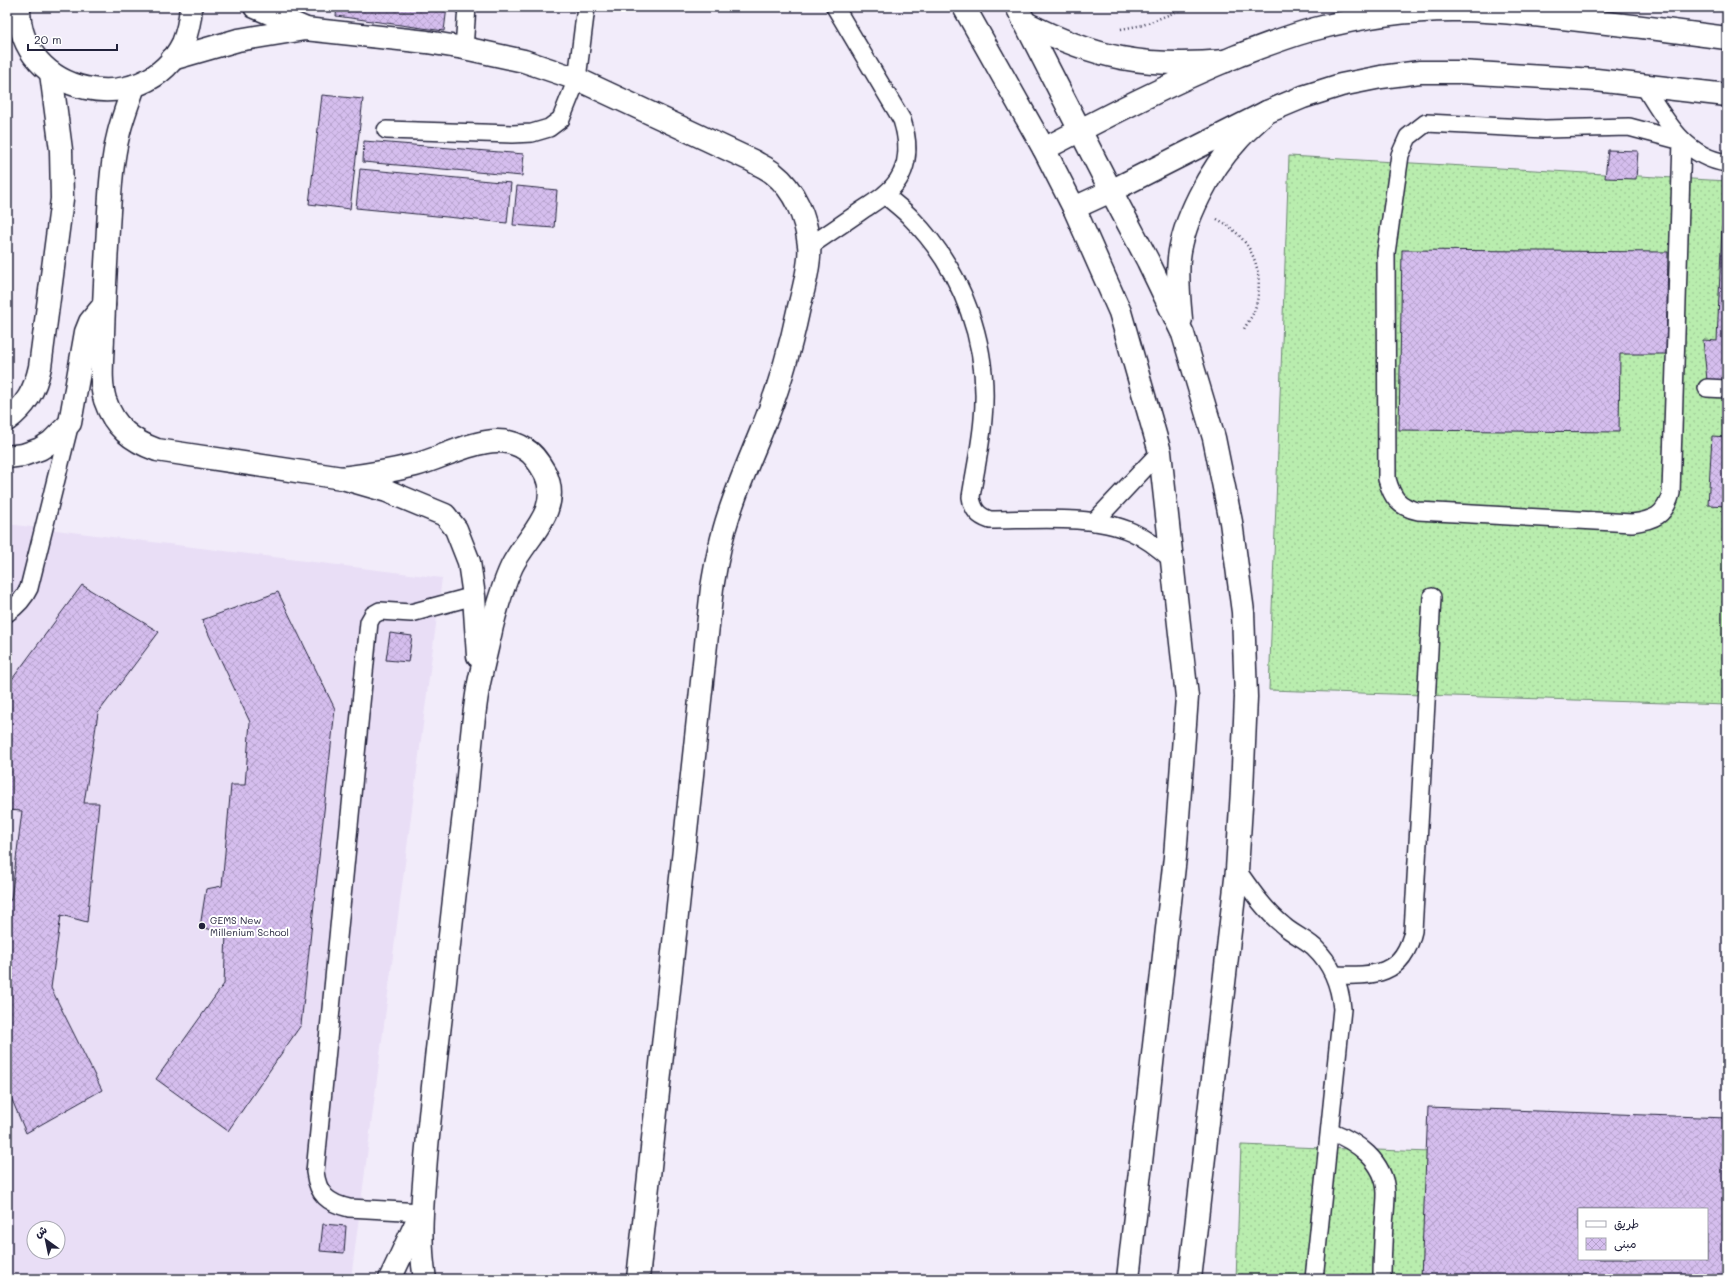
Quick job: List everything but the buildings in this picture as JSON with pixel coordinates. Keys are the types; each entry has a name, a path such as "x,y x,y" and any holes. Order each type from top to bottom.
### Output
{"street":[{"path":"19,7 19,17 25,39 36,58 51,73 70,84 91,90 113,91 134,86 161,70 172,59 183,43 189,24 191,7"},
{"path":"255,7 306,29"},
{"path":"964,7 1044,149 1074,208 1120,312 1160,452 1187,697 1175,857 1128,1279"},
{"path":"1044,149 1079,130 1191,76 1226,61 1269,43 1314,29 1345,22 1407,12 1454,10 1503,12 1727,38"},
{"path":"1020,15 1055,38 1095,52 1121,59 1156,64 1191,64 1226,61"},
{"path":"1020,15 1148,261 1183,334 1214,438 1231,522 1243,612 1246,697 1237,870 1190,1279"},
{"path":"7,26 25,39"},
{"path":"172,59 238,40 306,29 427,42 464,48 524,62 577,79 753,161 774,174 791,192 803,214 810,246 804,284 793,333 779,383 762,431 741,478 729,514 719,551 712,588 638,1279"},
{"path":"1074,208 1111,192 1267,112 1303,97 1341,85 1381,77 1420,72 1460,72 1596,80 1727,95"},
{"path":"7,420 17,413 28,400 36,384 40,367 62,199 61,150 51,73"},
{"path":"134,86 119,133 114,156 104,306 103,383 105,399 110,413 118,426 130,437 142,445 157,450 342,478 387,491 445,515 456,529 463,543 469,562 474,596 479,683"},
{"path":"1183,334 1178,293 1179,257 1190,216 1209,177 1235,142 1267,112"},
{"path":"7,457 23,455 40,449 51,442 70,423 86,332 90,322 104,306"},
{"path":"342,478 368,475 418,464 442,457 473,444 486,441 506,441 525,449 540,463 548,481 550,501 544,520 530,536 513,565 500,596 479,683 435,1069 422,1212 421,1251 425,1279"},
{"path":"390,1279 422,1212"}],"lane":[{"path":"464,48 467,7"},
{"path":"386,130 532,133 549,128 561,120 577,79 586,7"},
{"path":"810,246 885,195 897,182 904,168 908,152 907,136 902,120 835,7"},
{"path":"1644,86 1673,131 1682,142 1671,493 1668,505 1660,513 1649,520 1632,523 1418,511 1407,509 1400,503 1391,493 1387,479 1386,253 1400,155 1408,137 1426,123 1545,129 1629,127 1682,142 1705,157 1727,163"},
{"path":"885,195 912,219 936,247 955,278 970,311 980,346 984,382 983,419 971,497 972,505 976,512 982,518 990,520 1060,520 1094,522 1113,525 1132,531 1160,549 1172,560"},
{"path":"1707,388 1727,389"},
{"path":"7,613 20,603 29,588 70,423"},
{"path":"1094,522 1160,452"},
{"path":"422,1212 349,1208 339,1205 329,1201 321,1193 315,1172 369,622 373,615 380,611 411,613 474,596"},
{"path":"1335,975 1365,976 1388,970 1398,963 1406,954 1411,943 1413,931 1432,597"},
{"path":"1237,870 1253,894 1283,926 1313,946 1326,960 1335,975 1340,992 1342,1009 1314,1279"},
{"path":"1330,1131 1346,1137 1361,1146 1381,1175 1386,1192 1382,1279"}],"path":[{"path":"1095,52 1101,33 1143,25 1188,7"},
{"path":"1194,207 1224,222 1242,236 1252,253 1258,273 1258,293 1253,313 1243,331"}],"shaded area":[{"name":"GEMS New Millenium School","path":"7,524 442,578 351,1279 7,1279"}],"green space":[{"path":"1289,156 1727,181 1727,705 1269,690"},
{"path":"1241,1145 1727,1163 1727,1279 1236,1279"}],"place":[{"name":"GEMS New Millenium School","path":"202,926"}]}
